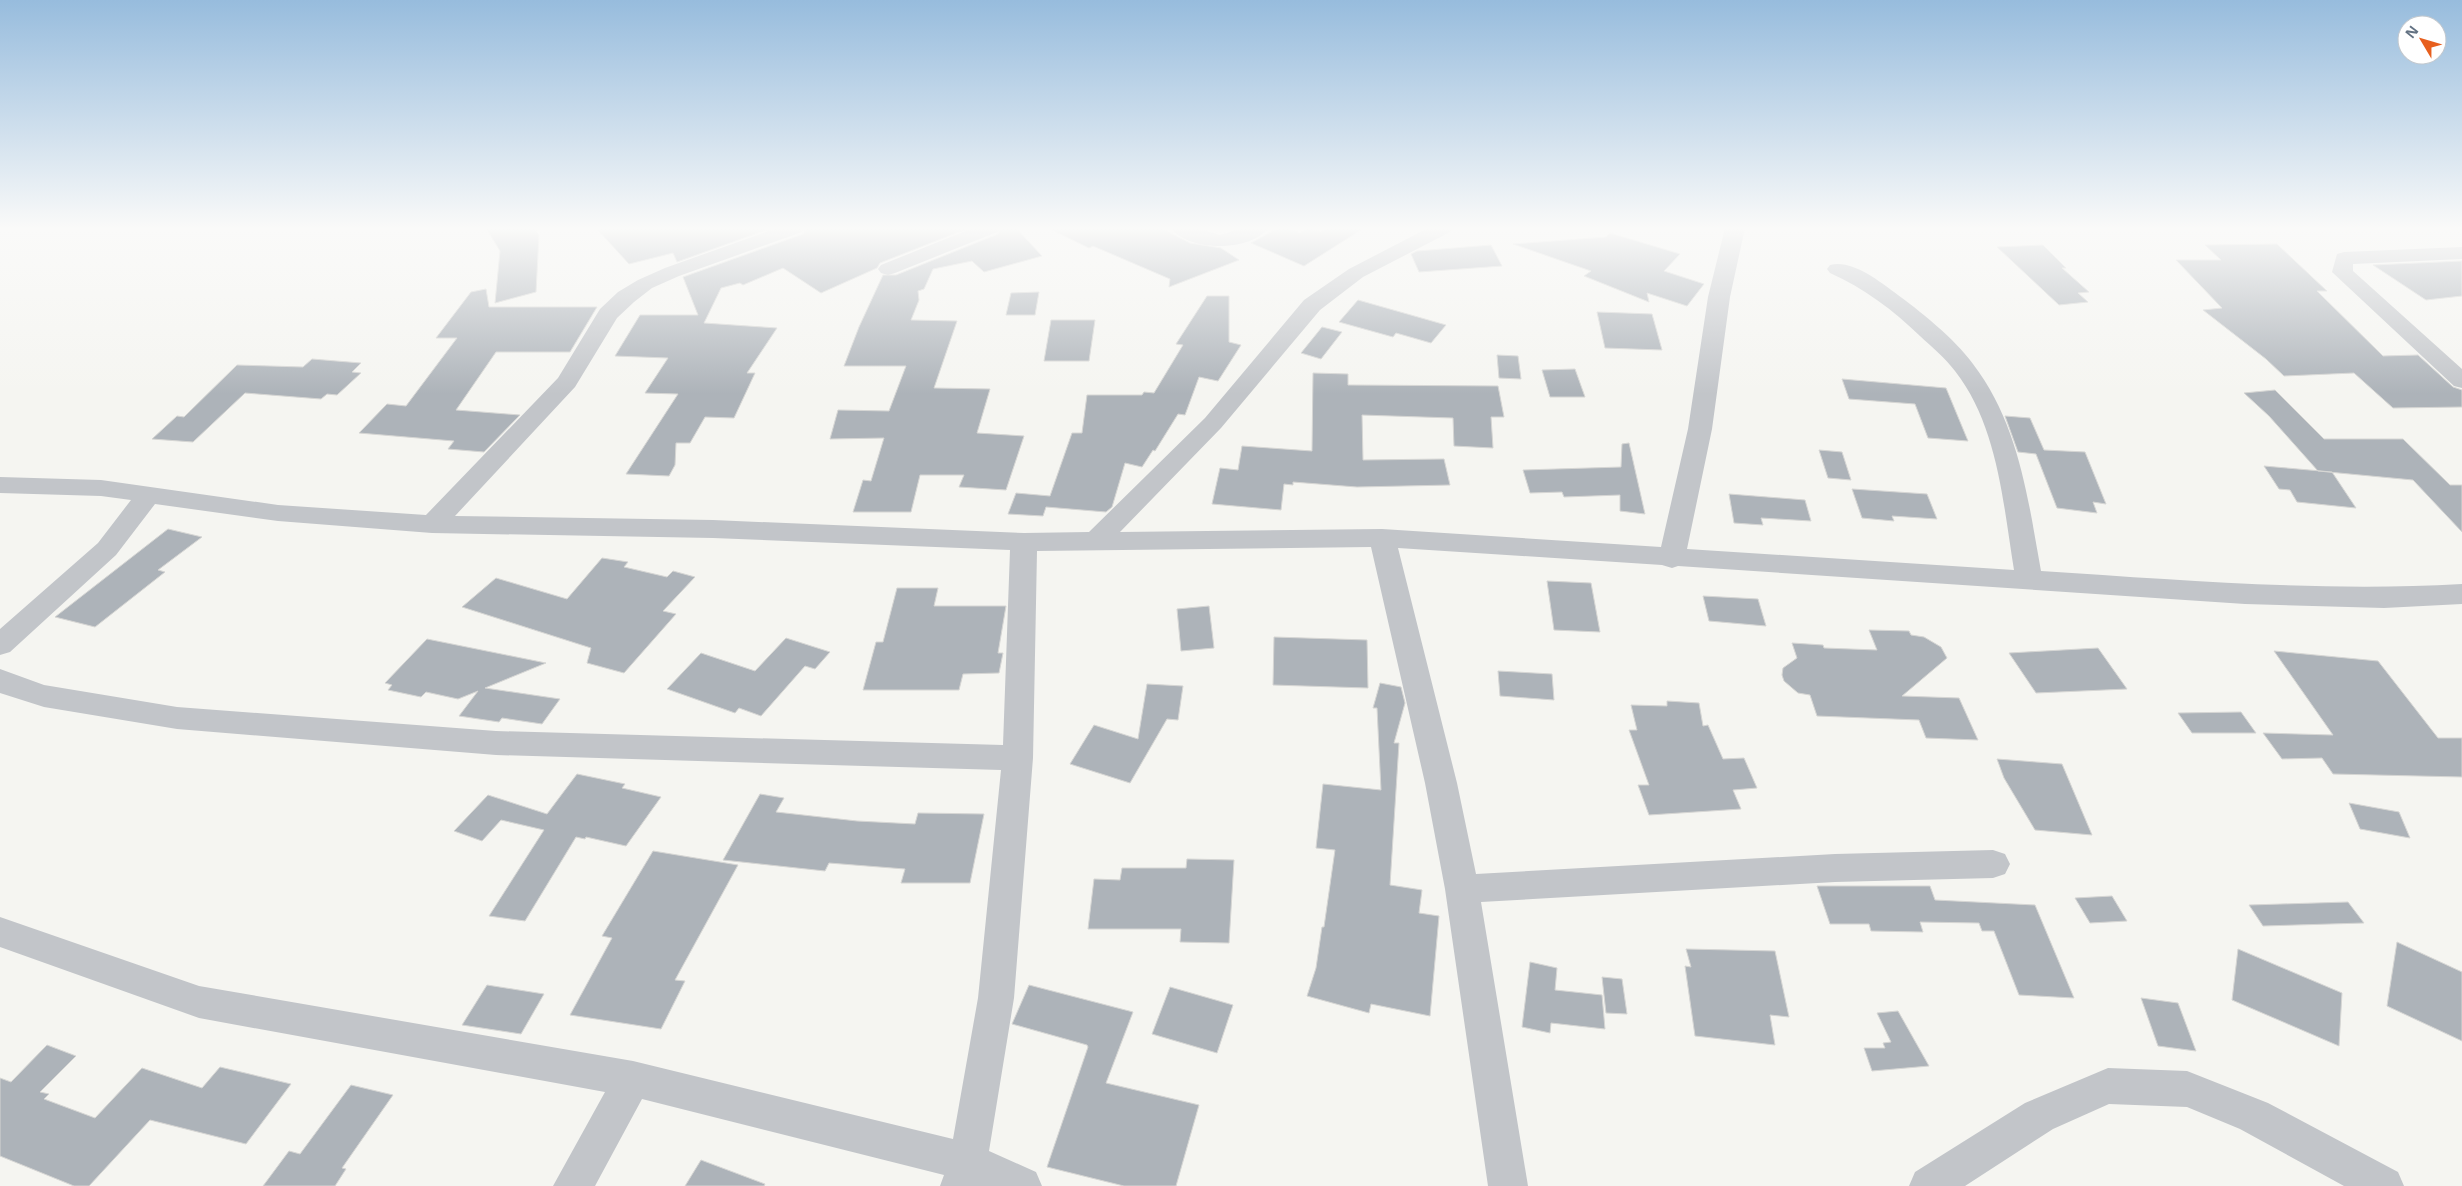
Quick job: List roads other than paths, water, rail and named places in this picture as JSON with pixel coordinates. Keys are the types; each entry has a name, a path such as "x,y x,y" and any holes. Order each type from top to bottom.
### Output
{"street":[{"path":"432,524 567,382 608,314 626,297 646,283"},
{"path":"1097,540 1213,423 1312,305 1342,283"},
{"path":"1672,559 1700,429 1722,283"},
{"path":"1870,283 1900,306 1965,368 1985,398 2008,462 2028,581"},
{"path":"2354,283 2462,381"},
{"path":"0,485 102,488 278,513 432,524 713,529 1024,542 1382,538 1672,559 2245,594 2384,598 2462,594"},
{"path":"0,645 107,549 149,494"},
{"path":"1382,538 1441,783 1462,889 1508,1186"},
{"path":"964,1174 996,998 1018,758 1024,542"},
{"path":"0,680 18,689 44,696 177,718 486,742 708,751 1018,758"},
{"path":"1462,889 1835,868 1993,864"},
{"path":"0,932 199,1002 633,1078 964,1174 1022,1186"},
{"path":"573,1186 633,1078"},
{"path":"1929,1186 2039,1116 2108,1086 2187,1089 2254,1116 2384,1186"}]}
